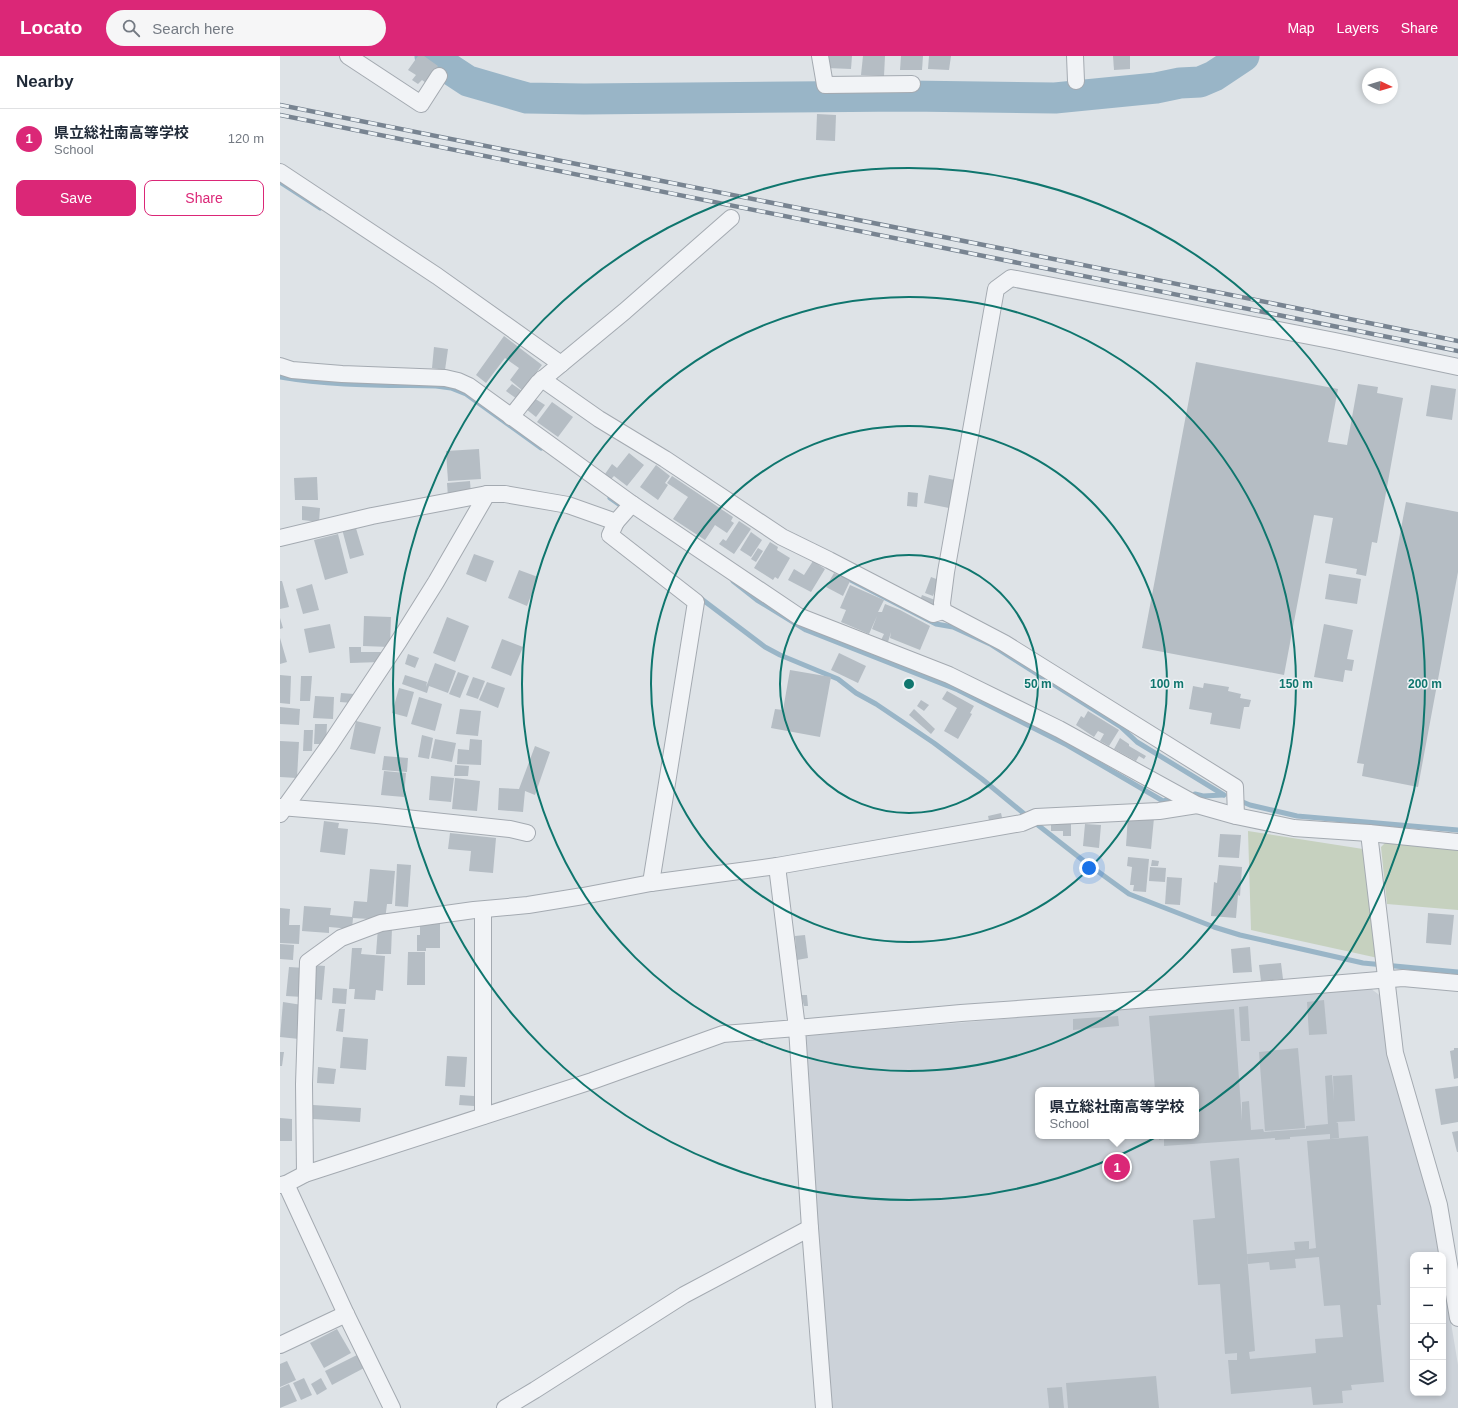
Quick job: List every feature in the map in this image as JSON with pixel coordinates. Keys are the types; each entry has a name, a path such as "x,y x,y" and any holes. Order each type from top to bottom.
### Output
{"street":[{"path":"348,56 421,104 439,76"},
{"path":"820,56 825,85 912,84"},
{"path":"1075,56 1076,81"},
{"path":"280,172 437,276 561,364"},
{"path":"511,417 542,379 625,311 731,218"},
{"path":"943,611 942,603 946,572 996,289 1011,278 1335,341 1458,367"},
{"path":"280,366 292,370 336,374 445,378 458,381 469,386 511,417 625,512 798,616 949,675 1059,729 1197,805"},
{"path":"542,379 599,419 664,458 782,537 836,563 933,614 943,611 1004,642 1235,787 1236,804"},
{"path":"280,538 372,516 487,494 505,494 568,505 625,512"},
{"path":"282,809 329,746 399,642 487,494"},
{"path":"625,512 610,535 696,602 652,883"},
{"path":"305,1174 304,1084 308,962 341,938 381,923 528,905 576,898 652,883 777,866 1015,824 1031,819 1160,811 1197,805 1236,804 1294,828 1369,833 1458,842"},
{"path":"282,809 385,816 510,829 527,833"},
{"path":"1369,833 1395,1053 1439,1204 1458,1318"},
{"path":"777,866 797,1028 810,1228 824,1408"},
{"path":"483,1116 484,910"},
{"path":"392,1408 283,1184 305,1174 592,1081 723,1034 961,1013 1385,969 1404,978 1458,983"},
{"path":"505,1408 684,1295 810,1228"},
{"path":"280,1345 346,1314"}],"shaded area":[{"path":"1370,988 1382,997 1388,1055 1432,1207 1440,1252 1410,1252 1410,1396 1446,1396 1446,1292 1458,1365 1458,1408 831,1408 804,1036"}],"green space":[{"path":"1248,831 1363,849 1378,958 1251,930"},
{"path":"1385,843 1458,850 1458,910 1387,904 1381,847"}],"building":[{"path":"418,56 424,56 438,66 426,83 422,80 418,84 412,80 416,75 408,70"},
{"path":"827,56 852,56 851,69 827,68"},
{"path":"863,56 885,56 884,76 861,75"},
{"path":"901,56 923,56 922,70 900,70"},
{"path":"929,56 951,56 949,70 928,69"},
{"path":"1113,56 1130,56 1130,69 1114,70"},
{"path":"817,114 836,115 835,141 816,140"},
{"path":"504,336 542,365 523,391 510,380 519,368 505,358 486,383 476,375"},
{"path":"434,347 448,349 445,370 432,368"},
{"path":"1196,362 1338,389 1328,442 1347,445 1358,384 1378,387 1377,393 1403,398 1377,543 1372,542 1366,576 1356,574 1357,569 1325,563 1333,518 1314,515 1284,675 1142,648"},
{"path":"512,384 522,391 517,399 506,391"},
{"path":"1431,385 1456,389 1452,420 1426,416"},
{"path":"534,398 545,405 536,417 526,409"},
{"path":"552,402 573,417 558,437 537,422"},
{"path":"479,449 481,479 448,481 446,451"},
{"path":"629,453 644,465 627,486 614,476 611,479 605,474 612,464 617,468"},
{"path":"656,465 670,476 665,483 668,485 658,500 640,487"},
{"path":"929,475 955,480 949,508 924,503"},
{"path":"672,476 733,517 731,521 734,523 727,533 715,525 705,540 673,519 688,497 667,483"},
{"path":"317,477 318,500 295,500 294,478"},
{"path":"470,481 471,495 448,497 447,483"},
{"path":"908,492 918,493 917,507 907,506"},
{"path":"1406,502 1458,512 1458,572 1418,787 1362,776 1364,764 1357,763"},
{"path":"302,506 320,508 319,522 302,520"},
{"path":"739,521 751,529 734,554 719,544 723,539 726,541"},
{"path":"355,525 364,555 350,559 342,529"},
{"path":"751,532 762,540 751,557 740,550"},
{"path":"338,534 348,573 325,580 314,540"},
{"path":"770,542 778,547 777,550 790,558 778,579 775,577 773,580 754,568"},
{"path":"758,548 763,551 756,562 751,559"},
{"path":"474,554 494,561 486,582 466,574"},
{"path":"813,561 825,569 811,592 788,580 794,569 804,575"},
{"path":"519,570 538,577 527,606 508,598"},
{"path":"834,573 850,581 843,596 826,587"},
{"path":"1329,574 1361,579 1357,604 1325,599"},
{"path":"931,577 939,580 933,596 925,593"},
{"path":"280,581 282,581 289,607 280,609"},
{"path":"312,584 319,610 303,614 296,589"},
{"path":"850,585 884,600 878,612 882,612 885,604 930,626 920,650 890,638 891,632 888,642 881,640 884,634 872,629 877,616 869,634 841,622 846,610 840,608"},
{"path":"922,595 935,600 931,608 919,603"},
{"path":"364,616 391,617 390,647 363,646"},
{"path":"447,617 469,626 455,662 433,653"},
{"path":"280,618 283,628 280,629"},
{"path":"330,624 335,648 309,653 304,629"},
{"path":"1324,624 1353,630 1347,659 1354,660 1352,671 1345,670 1343,682 1314,677"},
{"path":"280,638 287,662 280,664"},
{"path":"502,639 523,647 511,676 491,668"},
{"path":"349,647 361,647 361,652 381,652 381,662 350,663"},
{"path":"839,653 866,666 858,683 831,670"},
{"path":"408,654 419,658 415,668 405,664"},
{"path":"435,663 456,671 448,693 429,686 427,693 402,684 405,675 427,682 426,687"},
{"path":"790,670 831,677 820,737 771,728 775,709 783,710"},
{"path":"458,672 469,676 460,698 449,694"},
{"path":"280,675 291,676 290,704 280,703"},
{"path":"301,676 312,676 310,701 300,701"},
{"path":"473,677 485,681 478,699 466,695"},
{"path":"487,682 505,688 498,708 479,700"},
{"path":"1204,683 1229,687 1228,691 1241,694 1240,698 1251,700 1249,707 1244,707 1240,729 1210,724 1212,713 1189,709 1193,686 1203,688"},
{"path":"399,688 414,692 407,717 392,713"},
{"path":"947,691 974,706 970,713 972,714 958,739 944,731 957,708 942,699"},
{"path":"341,693 354,694 353,703 340,702"},
{"path":"315,696 334,697 333,719 313,718"},
{"path":"419,697 442,704 435,731 411,724"},
{"path":"921,700 929,705 924,711 917,706"},
{"path":"280,707 300,709 299,725 280,724"},
{"path":"460,709 481,711 478,736 456,734"},
{"path":"914,709 935,729 931,734 909,715"},
{"path":"1088,711 1119,730 1109,746 1100,741 1104,734 1098,731 1094,737 1076,725 1081,716 1084,718"},
{"path":"356,721 381,727 375,754 350,749"},
{"path":"315,724 327,724 326,744 314,744"},
{"path":"304,730 313,730 312,751 303,751"},
{"path":"422,735 433,738 429,759 418,757"},
{"path":"1120,738 1129,744 1129,746 1146,756 1144,759 1139,756 1136,761 1114,749"},
{"path":"435,739 456,743 452,762 431,758"},
{"path":"470,739 482,740 481,765 457,764 458,749 469,750"},
{"path":"280,741 299,742 297,778 280,777"},
{"path":"535,746 550,752 535,795 525,791 523,812 498,810 499,788 519,789"},
{"path":"384,756 408,758 407,772 382,770"},
{"path":"455,765 469,766 468,776 454,776"},
{"path":"384,771 406,773 404,797 381,795"},
{"path":"431,776 454,778 451,802 429,800"},
{"path":"455,778 480,781 477,811 452,809"},
{"path":"1001,813 1003,822 990,825 988,816"},
{"path":"1128,816 1154,818 1151,849 1126,846"},
{"path":"1071,818 1071,836 1063,836 1063,831 1051,831 1051,819"},
{"path":"324,821 339,823 338,828 348,829 345,855 320,852"},
{"path":"1085,824 1101,825 1099,848 1083,846"},
{"path":"450,833 496,838 493,873 469,871 471,851 448,849"},
{"path":"1220,834 1241,835 1239,858 1218,857"},
{"path":"1128,857 1149,859 1146,892 1133,891 1134,885 1130,885 1132,867 1127,866"},
{"path":"1152,860 1159,861 1158,866 1151,866"},
{"path":"397,864 411,865 408,907 395,906"},
{"path":"1219,865 1242,867 1240,896 1238,895 1236,918 1211,916 1214,882 1217,883"},
{"path":"1150,867 1166,868 1165,882 1149,881"},
{"path":"370,869 395,871 392,904 387,904 385,920 353,918 352,929 329,927 329,933 302,931 304,906 331,908 330,915 352,917 354,901 367,902"},
{"path":"1167,877 1182,878 1180,905 1165,904"},
{"path":"280,908 290,909 289,925 300,925 299,944 280,943"},
{"path":"1428,913 1454,915 1451,945 1426,943"},
{"path":"420,921 440,922 440,948 426,948 426,951 417,951 417,935 420,935"},
{"path":"378,927 392,928 391,954 376,954"},
{"path":"805,935 808,958 797,960 795,936"},
{"path":"280,944 294,945 293,960 280,959"},
{"path":"1250,947 1252,972 1233,973 1231,949"},
{"path":"352,948 362,948 361,954 385,956 383,991 376,990 375,1000 354,999 355,989 349,989"},
{"path":"408,952 425,952 425,985 407,985"},
{"path":"1281,963 1283,979 1261,981 1259,965"},
{"path":"311,965 325,966 322,1000 308,998"},
{"path":"289,967 305,968 303,997 286,996"},
{"path":"333,988 347,989 346,1004 332,1003"},
{"path":"801,995 807,995 808,1006 804,1006"},
{"path":"1324,1000 1327,1034 1309,1035 1307,1002"},
{"path":"283,1002 302,1005 299,1039 280,1037"},
{"path":"1248,1006 1250,1041 1241,1041 1239,1007"},
{"path":"339,1009 345,1009 343,1032 336,1031"},
{"path":"1234,1009 1242,1121 1242,1102 1249,1101 1251,1130 1263,1129 1264,1132 1306,1129 1306,1126 1328,1124 1325,1076 1332,1075 1334,1101 1333,1076 1352,1075 1355,1121 1336,1122 1338,1123 1339,1138 1330,1139 1330,1134 1290,1137 1290,1139 1275,1140 1275,1138 1164,1146 1164,1139 1199,1139 1199,1087 1155,1087 1149,1016"},
{"path":"1118,1016 1119,1026 1073,1030 1073,1019"},
{"path":"343,1037 368,1039 366,1070 340,1068"},
{"path":"1298,1048 1305,1128 1265,1131 1259,1052"},
{"path":"1454,1048 1458,1048 1458,1078 1454,1079 1450,1051 1454,1050"},
{"path":"280,1052 284,1052 282,1066 280,1066"},
{"path":"447,1056 467,1057 465,1087 445,1086"},
{"path":"318,1067 336,1069 334,1084 317,1083"},
{"path":"1458,1086 1458,1122 1441,1125 1435,1089"},
{"path":"460,1095 474,1096 474,1106 459,1105"},
{"path":"313,1105 361,1108 360,1122 313,1119"},
{"path":"280,1118 292,1119 292,1141 280,1141"},
{"path":"1458,1131 1458,1152 1457,1152 1452,1132"},
{"path":"1368,1136 1381,1305 1377,1305 1384,1382 1351,1385 1352,1390 1342,1391 1343,1403 1313,1405 1311,1387 1231,1394 1228,1360 1237,1360 1237,1353 1225,1354 1220,1284 1198,1285 1193,1220 1215,1218 1210,1161 1239,1158 1255,1351 1249,1352 1250,1359 1316,1353 1315,1339 1343,1337 1340,1305 1324,1306 1319,1257 1295,1259 1296,1268 1270,1270 1269,1262 1248,1264 1247,1254 1295,1250 1294,1242 1309,1241 1309,1249 1316,1248 1307,1141"},
{"path":"337,1329 351,1353 324,1368 310,1343"},
{"path":"357,1355 364,1368 332,1385 325,1371"},
{"path":"287,1361 296,1380 280,1387 280,1364"},
{"path":"1156,1376 1159,1408 1068,1408 1066,1383"},
{"path":"304,1378 312,1395 301,1400 293,1383"},
{"path":"321,1378 327,1389 317,1395 311,1384"},
{"path":"289,1384 297,1401 280,1408 280,1388"},
{"path":"1062,1387 1064,1408 1049,1408 1047,1388"}],"waterway":[{"path":"430,56 468,81 527,98 584,99 908,96 1055,98 1200,82 1214,76 1244,56"},
{"path":"280,182 320,208"},
{"path":"280,377 338,384 436,386 451,388 466,394 541,448"},
{"path":"610,498 620,505"},
{"path":"843,576 936,624 953,627 990,644 1121,727 1137,742 1224,795"},
{"path":"733,581 757,600 806,630 958,690 1067,745 1163,801 1167,800"},
{"path":"699,597 765,647 780,655 838,679 856,693 876,704 934,743 982,779 1028,817"},
{"path":"1195,794 1203,796 1223,795"},
{"path":"1238,800 1250,805 1297,816 1458,830"},
{"path":"1034,822 1129,894 1214,927 1240,935 1363,963 1458,972"}],"railway":[{"path":"280,105 1458,341"},
{"path":"280,115 1458,351"}],"place":[{"name":"県立総社南高等学校","path":"1117,1167"}]}
